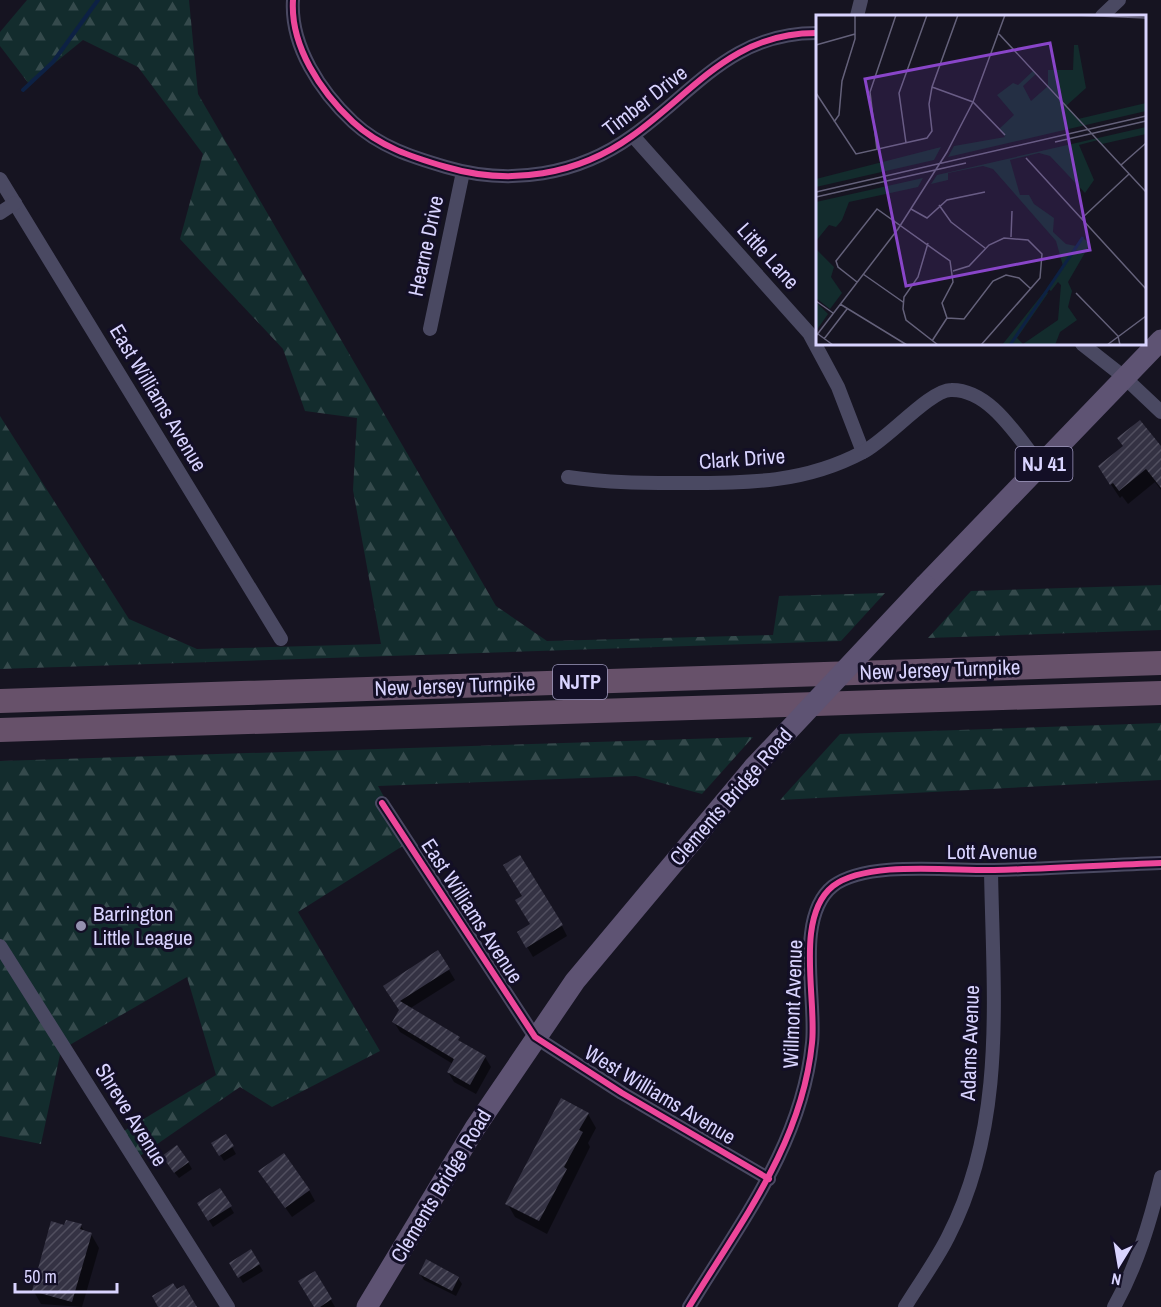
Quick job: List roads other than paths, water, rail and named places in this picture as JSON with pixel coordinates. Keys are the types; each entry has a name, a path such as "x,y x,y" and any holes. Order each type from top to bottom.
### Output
{"highway":[{"name":"New Jersey Turnpike","path":"0,701 1161,663"},
{"name":"New Jersey Turnpike","path":"0,730 1161,693"}],"main road":[{"name":"Clements Bridge Road","path":"367,1307 475,1128 575,981 754,767 1161,340"}],"street":[{"name":"Timber Drive","path":"293,0 295,32 308,62 335,105 367,135 404,154 463,172 509,177 553,173 604,154 633,136 712,68 742,51 774,39 816,33"},
{"path":"857,15 861,0"},
{"path":"1103,15 1119,0"},
{"name":"Little Lane","path":"633,136 809,333 838,387 863,452"},
{"name":"Hearne Drive","path":"430,328 463,172"},
{"name":"East Williams Avenue","path":"0,179 281,639"},
{"path":"0,213 15,203"},
{"path":"1083,345 1124,377 1161,412"},
{"name":"Clark Drive","path":"568,477 609,484 758,483 808,474 863,452 893,432 939,392 952,390 971,393 990,405 1042,467"},
{"name":"East Williams Avenue","path":"382,803 535,1037"},
{"name":"Lott Avenue","path":"828,892 834,886 855,875 917,868 991,870 1161,863"},
{"name":"Adams Avenue","path":"905,1307 948,1237 972,1179 987,1123 994,1056 991,870"},
{"name":"Willmont Avenue","path":"689,1307 769,1179 797,1118 807,1081 813,1041 811,937 816,913 828,892"},
{"name":"Shreve Avenue","path":"0,946 228,1307"},
{"name":"West Williams Avenue","path":"535,1037 622,1093 769,1179"},
{"path":"1114,1307 1128,1282 1149,1224 1161,1177"}],"waterway":[{"path":"23,90 53,62 98,0"}],"place":[{"name":"Barrington Little League","path":"81,926"}]}
